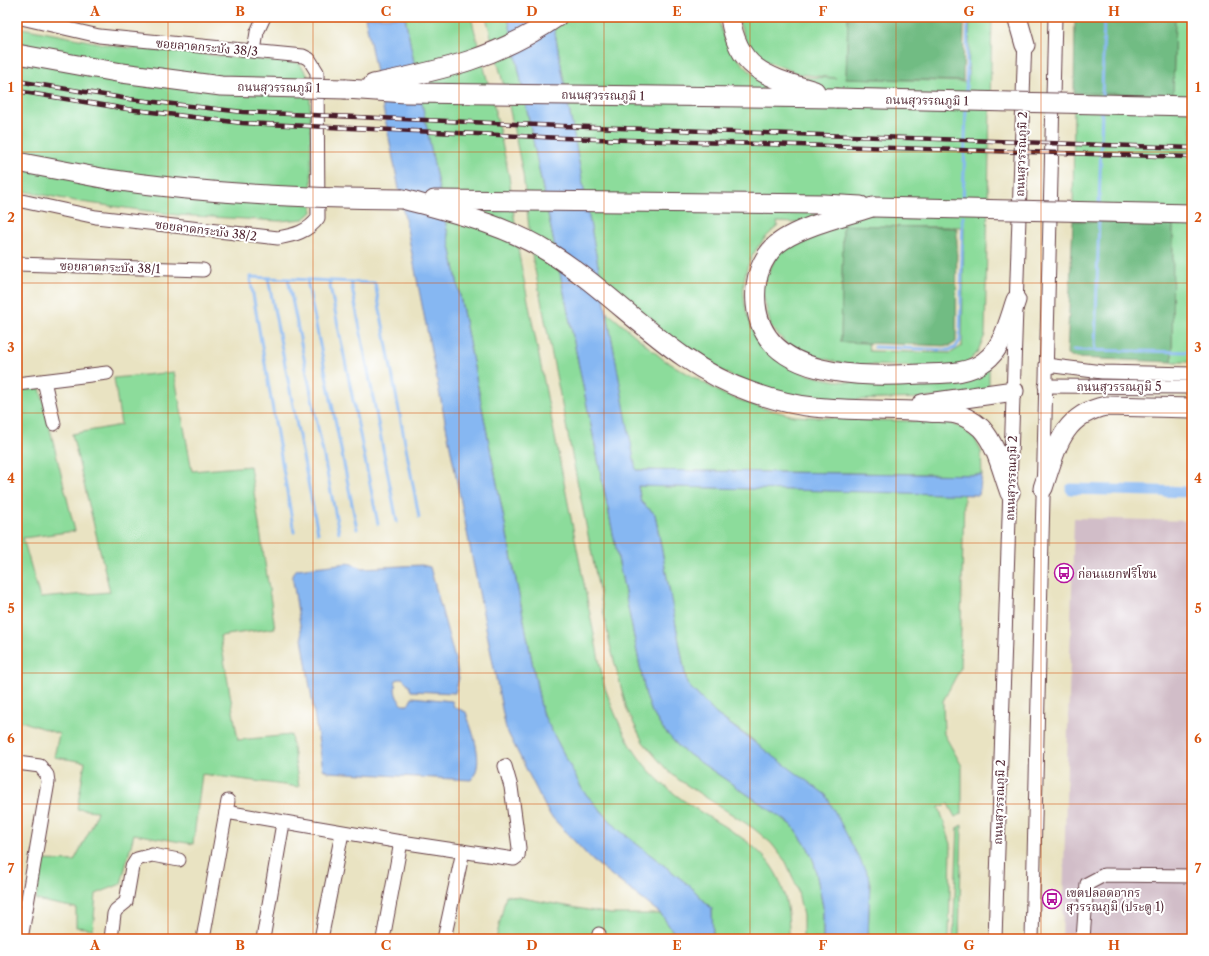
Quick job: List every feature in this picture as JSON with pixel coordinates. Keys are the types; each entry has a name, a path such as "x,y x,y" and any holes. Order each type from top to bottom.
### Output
{"highway":[{"path":"346,89 466,63 533,34 558,17"},
{"path":"730,17 732,33 740,52 759,70 776,79 836,98"},
{"path":"1017,17 1025,45"},
{"name":"ถนนสุวรรณภูมิ 1","path":"17,54 122,72 221,86 346,89 406,93 836,98 1192,106"},
{"path":"17,162 107,179 193,190 341,199 823,204 872,207 1192,214"},
{"path":"403,199 475,218 530,241 581,275 672,350 730,385 767,398 812,407 888,409 956,414 969,420 980,428 988,438 1010,493"},
{"path":"872,207 827,221 797,233 776,246 762,263 754,288 756,312 765,332 780,351 801,363 823,370 844,374 878,376 957,372 985,361 1003,336 1016,300"},
{"path":"888,409 1014,391"},
{"path":"1043,488 1061,438 1069,425 1082,414 1106,406 1192,408"}],"street":[{"name":"ซอยลาดกระบัง 38/3","path":"17,17 100,36 304,56 313,64 317,72 317,145"},
{"path":"254,51 257,32 264,17"},
{"name":"ถนนสุวรรณภูมิ 2","path":"995,939 1025,17"},
{"path":"1032,939 1055,17"},
{"name":"ซอยลาดกระบัง 38/2","path":"17,200 96,216 278,238 305,231 312,227 318,218 317,145"},
{"name":"ซอยลาดกระบัง 38/1","path":"17,264 203,270"},
{"name":"ถนนสุวรรณภูมิ 5","path":"1046,365 1102,372 1192,374"},
{"path":"17,384 107,373"},
{"path":"44,381 54,424"},
{"name":"ถนนสุวรรณภูมิ 5","path":"1045,386 1192,387"},
{"path":"21,938 48,782 44,770 40,766 22,763"},
{"path":"203,939 227,806 283,823 505,859 514,859 518,856 519,848 511,787 505,766"},
{"path":"263,939 283,823"},
{"path":"321,939 342,833"},
{"path":"382,939 401,842"},
{"path":"444,939 463,851"},
{"path":"111,939 114,914 116,910 126,902 132,867 137,859 152,855 179,860"},
{"path":"1083,939 1088,884 1104,875 1192,876"}],"shaded area":[{"path":"1074,518 1192,521 1192,939 1062,939"}],"green space":[{"path":"405,17 471,17 495,110 509,176 519,255 604,685 615,713 627,739 643,763 664,785 687,803 750,844 766,860 779,880 787,905 789,939 713,939 712,909 690,886 619,830 583,791 542,712"},
{"path":"486,17 508,17 646,696 652,712 662,728 681,749 792,825 808,848 814,862 823,907 823,939 803,939 803,916 797,887 786,862 771,843 753,828 679,780 667,770 643,742 627,710 610,645 532,255 523,174 509,106"},
{"path":"569,17 718,17 724,36 731,50 755,76 836,78 800,74 766,61 748,46 737,17 848,17 846,78 968,82 970,17 992,17 985,335 977,353 967,363 952,368 845,364 806,354 786,343 771,327 761,287 780,249 839,225 777,222 778,226 763,241 752,257 745,276 744,286 744,297 750,325 762,346 779,361 800,372 848,382 936,385 958,383 979,374 989,366 989,392 924,398 846,400 812,398 771,391 733,377 675,345 601,282 554,27","holes":["843,226 964,227 962,346 951,353 869,351 868,343 841,341"]},
{"path":"848,17 964,17 963,81 846,78"},
{"path":"1075,17 1175,17 1173,95 1074,93"},
{"path":"1175,17 1192,17 1192,362 1172,362 1173,224 1073,221 1074,93 1173,95"},
{"path":"17,27 120,47 299,63 307,74 310,99 312,212 304,219 279,221 177,215 81,202 17,190"},
{"path":"1073,221 1173,224 1172,362 1076,358 1067,354"},
{"path":"843,225 957,228 956,342 950,346 841,342"},
{"path":"607,312 664,360 725,395 763,408 794,416 948,422 962,428 975,439 981,451 982,475 635,470"},
{"path":"174,372 192,471 250,466 275,628 220,636 238,740 291,735 299,787 202,774 193,844 134,834 121,884 96,894 93,929 76,927 76,908 36,900 41,860 74,861 92,826 97,811 77,809 85,762 54,757 59,734 18,720 17,716 17,390 40,388 75,531 23,538 40,598 110,592 72,434 121,425 114,378"},
{"path":"638,486 964,494 960,669 943,701 944,734 962,766 962,814 955,817 948,804 939,807 951,844 949,939 868,939 870,879 753,740 716,714 687,684 655,514 641,502"},
{"path":"962,825 959,939 953,939 958,827"},
{"path":"506,895 610,914 661,914 676,936 676,939 496,939"}],"water":[{"path":"365,17 405,17 542,712 583,791 619,830 690,886 712,909 713,939 676,939 676,936 661,914 592,860 549,814 506,729"},
{"path":"508,17 552,17 636,470 982,475 979,495 638,486 641,502 655,514 687,684 716,714 826,795 870,879 868,939 823,939 823,907 814,862 808,848 792,825 681,749 662,728 652,712 646,696"},
{"path":"349,563 363,568 422,565 430,567 459,678 455,693 411,691 408,684 402,678 396,680 396,694 403,705 408,705 412,697 452,701 454,707 466,712 478,756 475,773 471,780 328,772 323,769 292,575 297,569"}],"waterway":[{"path":"966,95 968,17"},
{"path":"1102,98 1104,17"},
{"path":"963,203 966,108"},
{"path":"1099,206 1102,110"},
{"path":"874,347 949,350 955,348 960,341 963,216"},
{"path":"1095,350 1099,218"},
{"path":"294,532 250,277 375,283 419,517"},
{"path":"268,278 318,533"},
{"path":"288,279 339,532"},
{"path":"307,280 357,529"},
{"path":"329,281 378,524"},
{"path":"351,282 397,522"},
{"path":"1073,350 1192,352"},
{"path":"1071,489 1192,492"}],"railway":[{"path":"17,81 129,99 243,112 562,126 1192,148"},
{"path":"17,91 127,109 242,123 563,138 1192,157"}],"place":[{"name":"ก่อนแยกฟรีโซน","path":"1064,573"},
{"name":"เขตปลอดอากร สุวรรณภูมิ (ประตู 1)","path":"1052,899"}]}
